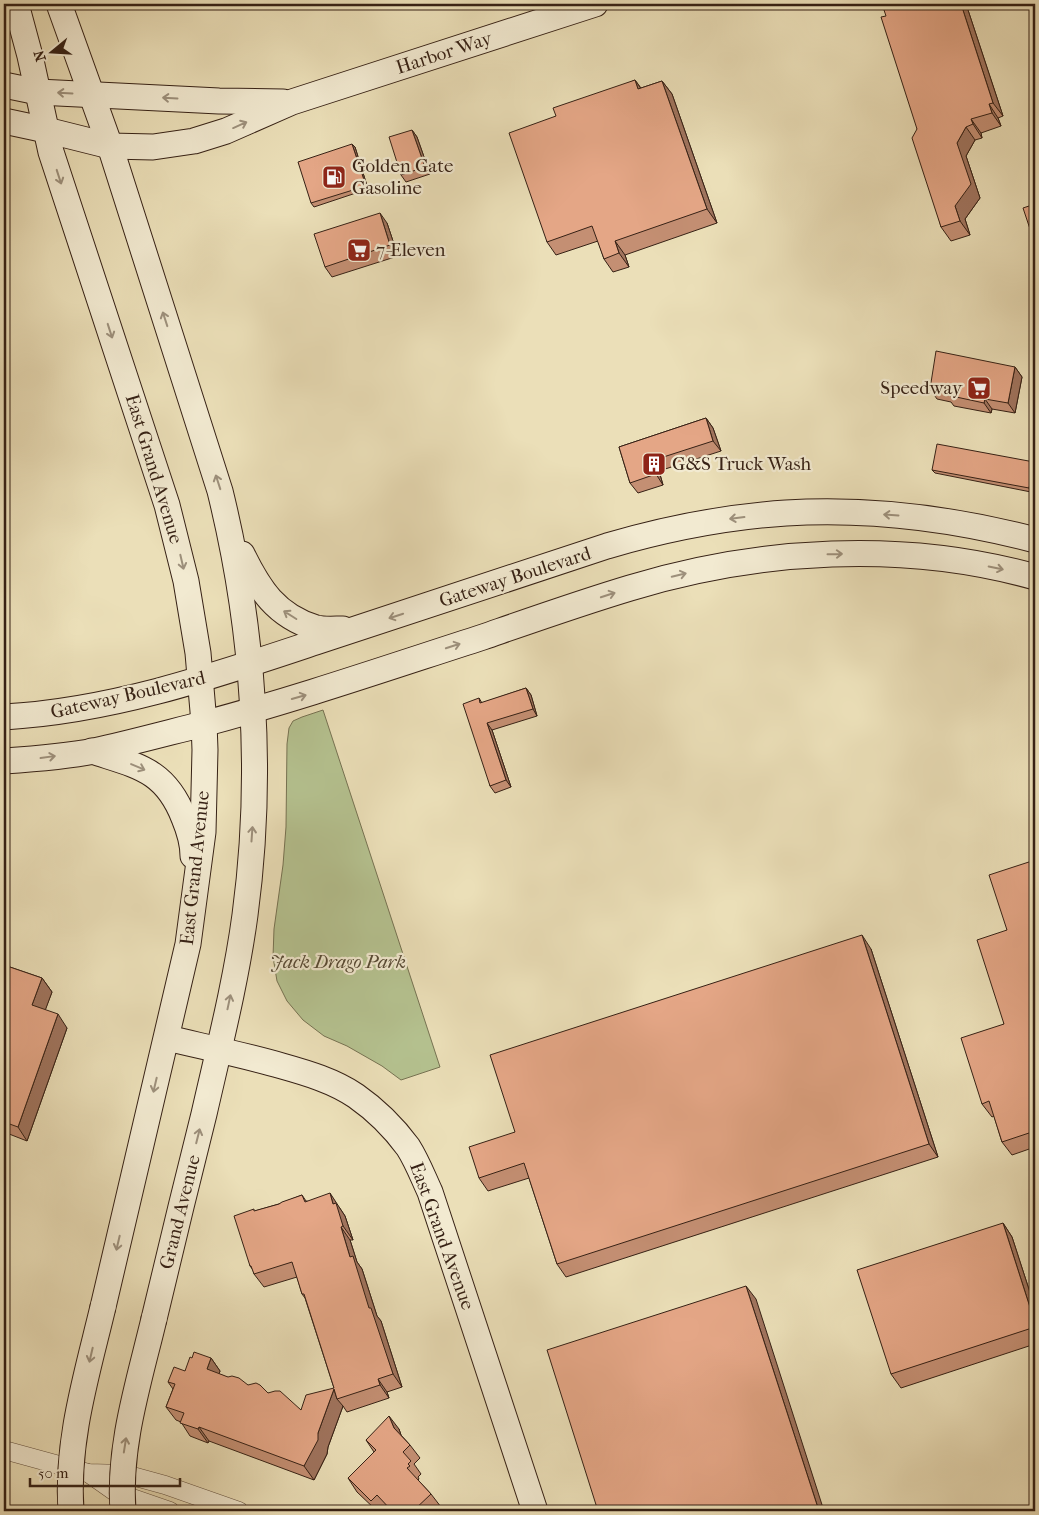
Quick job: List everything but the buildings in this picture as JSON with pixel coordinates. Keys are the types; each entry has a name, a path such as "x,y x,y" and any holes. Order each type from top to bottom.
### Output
{"main road":[{"name":"East Grand Avenue","path":"16,4 30,56 51,152 167,505 186,580 196,640 204,723 205,785 203,832 188,944 166,1038 249,1056 299,1071 336,1085 356,1096 395,1131 409,1149 430,1192 535,1511"},
{"path":"59,4 110,146 220,491 230,530 242,600 252,711"},
{"name":"Harbor Way","path":"4,121 110,146 152,146 194,141 226,131 292,102 595,4"},
{"name":"Harbor Way","path":"4,85 38,92 218,101 292,102"},
{"name":"Gateway Boulevard","path":"4,717 38,715 92,707 201,680 640,536 711,522 786,513 821,512 888,515 960,523 1000,530 1035,540"},
{"path":"230,530 256,581 269,599 286,613 318,628 342,629 370,624"},
{"path":"4,761 92,751 252,711 325,689 632,587 750,561 819,554 885,555 952,561 992,567 1035,577"},
{"name":"Grand Avenue","path":"123,1511 122,1470 124,1448 219,1050 232,991 245,914 254,796 252,711"},
{"path":"92,751 145,770 159,779 171,791 179,805 189,831 196,883"},
{"path":"71,1511 70,1466 78,1413 166,1038"}],"street":[{"path":"4,1450 88,1473 125,1474 239,1511"},
{"path":"88,1473 115,1492 170,1511"}],"green space":[{"name":"Jack Drago Park","path":"323,710 440,1067 401,1080 382,1066 347,1046 324,1036 303,1020 287,1001 277,981 273,957 274,929 286,827 287,744 289,728 293,721"}],"place":[{"name":"Golden Gate Gasoline","path":"334,177"},
{"name":"7-Eleven","path":"359,250"},
{"name":"Speedway","path":"979,388"},
{"name":"G&S Truck Wash","path":"654,464"}]}
